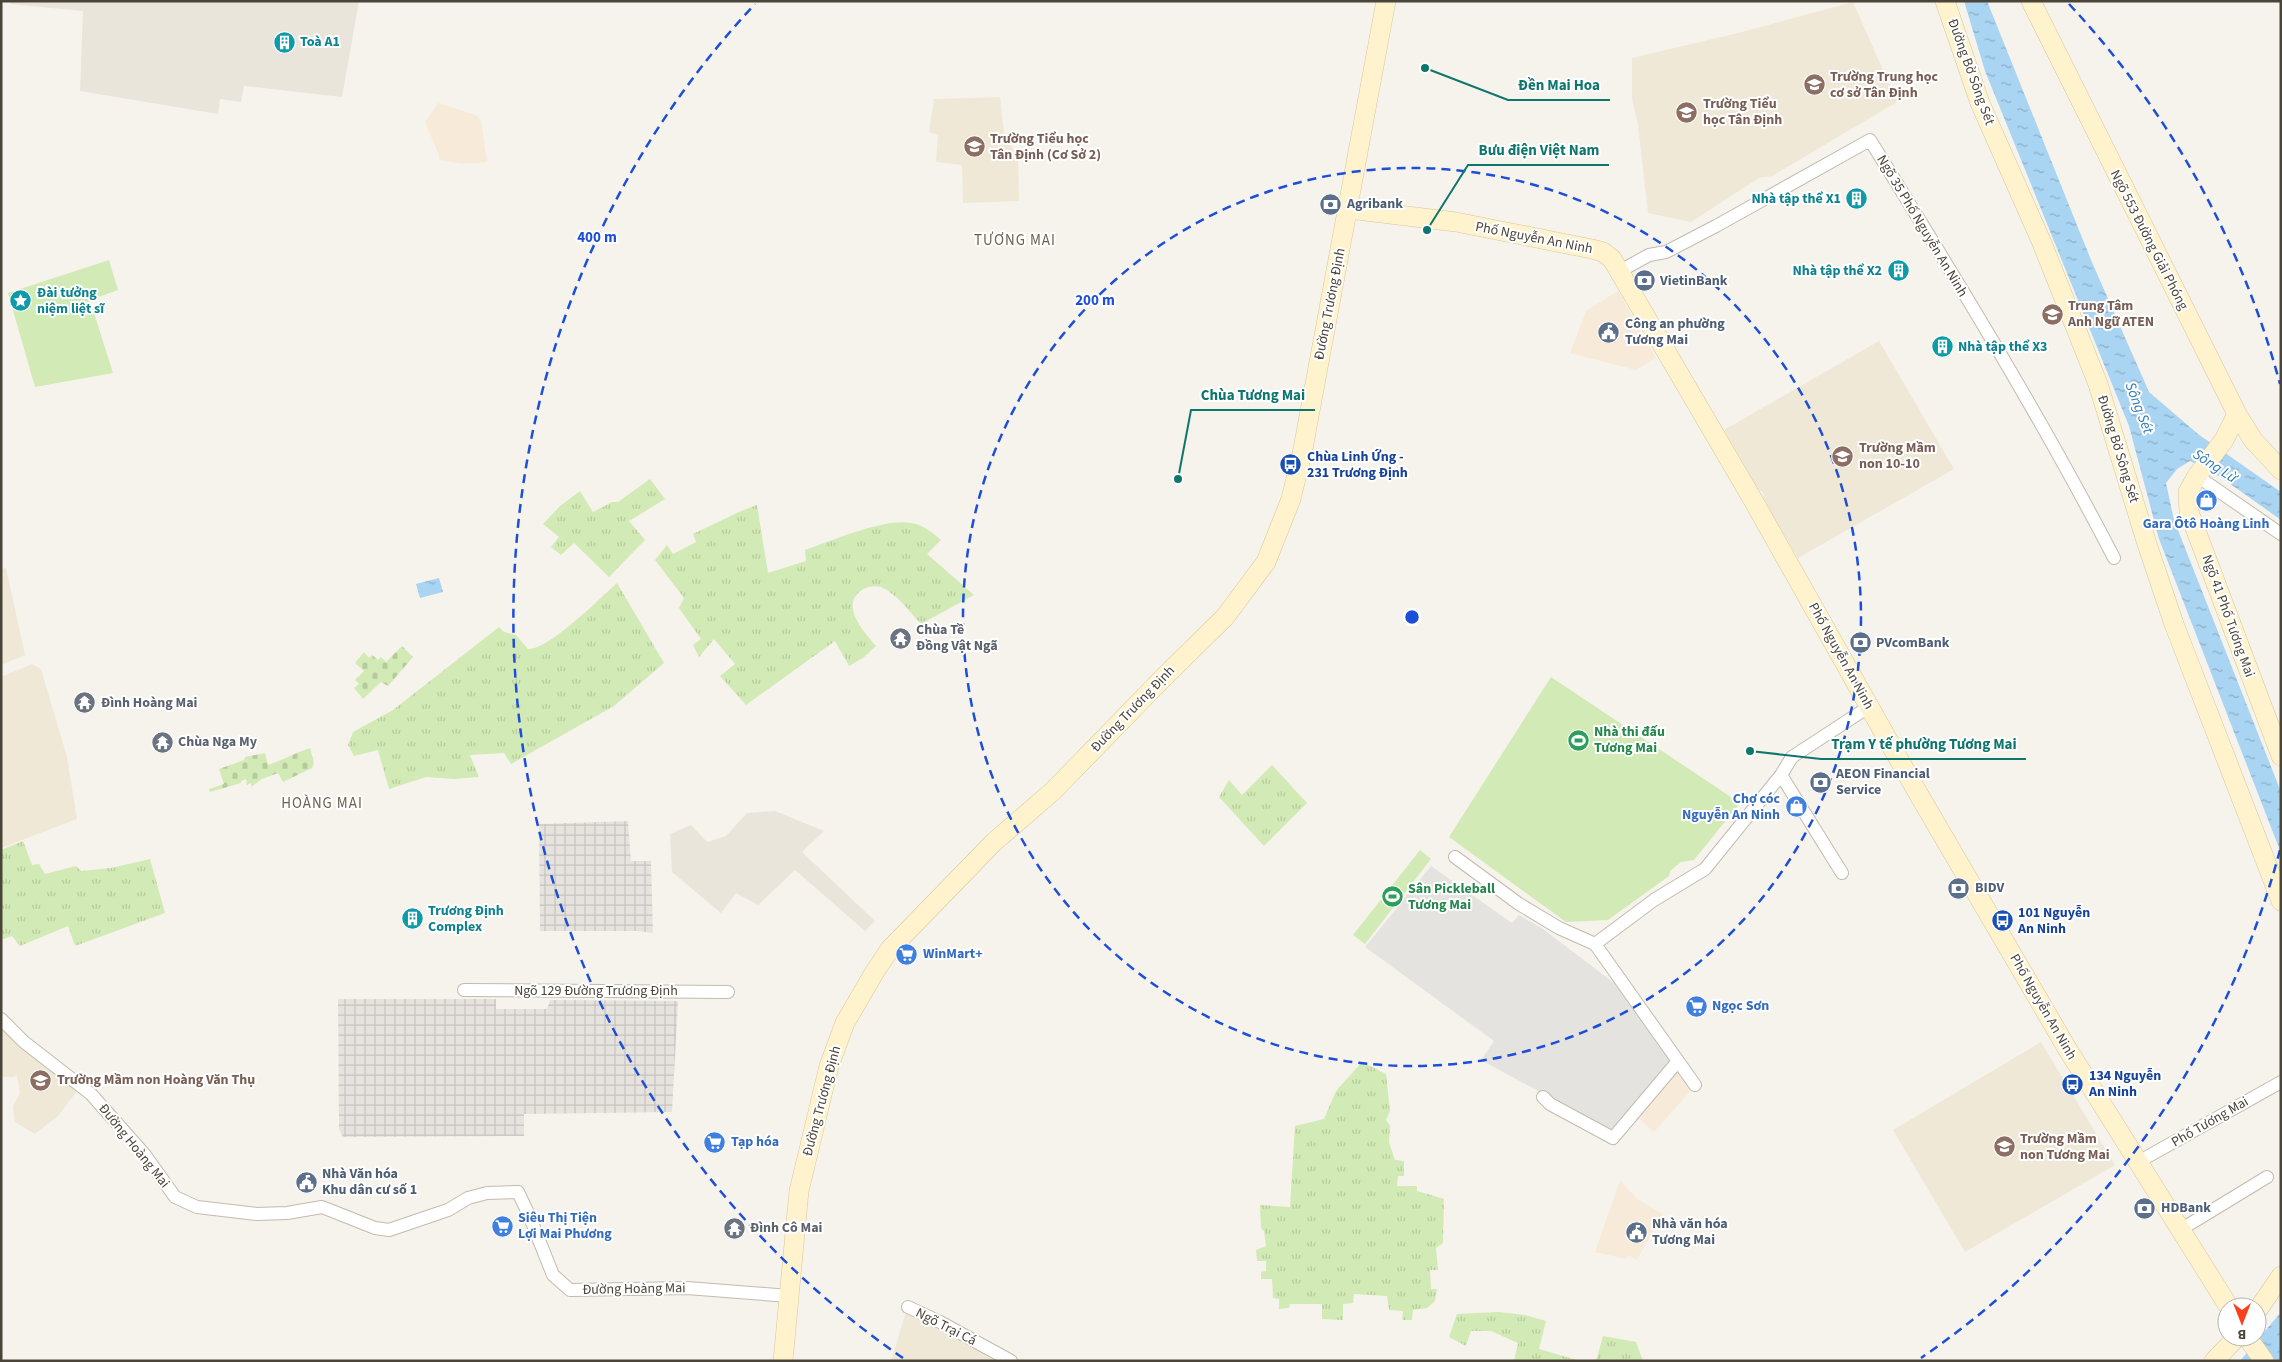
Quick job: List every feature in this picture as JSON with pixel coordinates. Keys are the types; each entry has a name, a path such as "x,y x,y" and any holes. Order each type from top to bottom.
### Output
{"street":[{"name":"Đường Trương Định","path":"783,1361 798,1191 829,1066 846,1023 875,972 890,949 994,842 1053,792 1163,678 1226,617 1266,562 1291,499 1300,464 1349,209 1386,1"},
{"name":"Đường Bờ Sông Sét","path":"1946,1 1980,102 2042,243 2098,384 2147,544 2174,624 2281,901"},
{"name":"Ngõ 553 Đường Giải Phóng","path":"2031,1 2237,414 2253,440 2281,470"},
{"name":"Ngõ 35 Phố Nguyễn An Ninh","path":"1620,271 1649,254 1666,252 1716,226 1870,140 2038,419 2114,558"},
{"name":"Phố Nguyễn An Ninh","path":"1349,209 1456,222 1592,248 1603,252 1612,259 1870,706 1914,788 2072,1057 2223,1297"},
{"name":"Ngõ 41 Phố Tương Mai","path":"2237,414 2224,440 2197,476 2188,492 2189,512 2281,756"},
{"path":"2197,476 2281,534"},
{"path":"1594,944 1654,900 1706,869 1781,775 1792,757 1870,706"},
{"path":"1781,775 1842,873"},
{"path":"1455,857 1519,904 1559,928 1594,944 1695,1085"},
{"name":"Ngõ 129 Đường Trương Định","path":"464,990 728,992"},
{"name":"Đường Hoàng Mai","path":"1,1019 24,1042 91,1094 146,1155 175,1197 197,1207 257,1214 287,1213 322,1207 375,1228 389,1230 448,1210 468,1198 487,1193 518,1192 530,1215 553,1276 570,1290 687,1288 789,1296"},
{"path":"1543,1097 1550,1104 1613,1138 1678,1061"},
{"name":"Phố Tương Mai","path":"2138,1162 2281,1082"},
{"path":"2180,1230 2267,1177"},
{"path":"2267,1297 2281,1276"},
{"name":"Ngõ Trại Cá","path":"908,1307 940,1322 1011,1361"},
{"path":"2214,1361 2227,1347"},
{"path":"2254,1347 2264,1361"}],"shaded area":[{"path":"11,1 359,1 342,97 244,86 241,102 220,99 218,114 80,91 83,11 10,4"},
{"path":"1853,2 1897,102 1772,176 1759,178 1691,222 1648,213 1638,125 1632,98 1632,58 1738,33"},
{"name":"Trường Tiểu học Tân Định (Cơ Sở 2)","path":"1000,97 1004,134 1018,158 1019,201 963,203 962,165 936,162 938,135 929,132 934,99"},
{"path":"438,103 478,116 481,120 487,162 463,164 439,160 439,155 425,122"},
{"name":"Công an phường Tương Mai","path":"1618,291 1656,358 1636,370 1570,353 1586,311"},
{"name":"Trường Mầm non 10-10","path":"1879,341 1954,469 1798,558 1764,500 1763,493 1758,489 1724,430"},
{"path":"6,568 25,655 1,665 1,569"},
{"path":"32,664 41,669 67,757 77,819 1,848 1,677"},
{"path":"775,811 824,831 802,852 875,921 865,931 795,870 758,905 736,893 721,913 672,872 670,834 691,825 707,842 726,836 747,813"},
{"path":"628,821 631,861 651,861 653,933 637,931 540,931 539,824"},
{"path":"1431,866 1512,923 1519,915 1543,929 1622,989 1672,1063 1612,1131 1481,1060 1494,1041 1365,947"},
{"path":"338,999 496,999 496,1009 547,1009 550,1000 678,1001 672,1112 524,1114 524,1136 343,1137 339,1129"},
{"name":"Trường Mầm non Hoàng Văn Thụ","path":"1,1023 77,1091 58,1116 35,1134 15,1122 13,1106 20,1093 17,1075 14,1077 1,1077"},
{"name":"Trường Mầm non Tương Mai","path":"2041,1042 2115,1165 1965,1252 1893,1130"},
{"path":"1678,1065 1694,1087 1654,1132 1636,1116"},
{"path":"1620,1180 1637,1199 1663,1214 1637,1260 1629,1255 1626,1259 1595,1252"},
{"path":"906,1312 956,1339 1004,1361 891,1361"}],"green space":[{"path":"109,260 118,290 90,300 113,373 35,387 8,293"},
{"path":"650,479 665,499 629,521 645,540 609,577 574,543 561,555 551,547 559,537 543,524 560,506 580,491 593,512 612,502 618,502"},
{"path":"757,505 768,573 806,561 805,550 843,536 887,524 911,523 923,527 941,540 927,554 974,595 921,624 903,603 887,590 876,586 864,589 856,596 853,603 853,611 860,626 876,646 863,658 849,666 835,641 746,705 720,676 735,664 714,639 699,657 693,645 701,639 679,608 684,598 655,560 667,545 673,554 696,542 693,534"},
{"path":"617,583 664,663 614,706 511,764 504,753 470,755 479,777 454,779 426,777 389,789 378,750 354,756 348,745 353,732 393,710 499,627 504,632 516,635 528,649 537,647 561,633"},
{"path":"402,646 413,657 388,686 381,682 363,699 354,688 359,684 355,680 364,671 355,663 364,652 369,658 372,655 378,660 381,657 386,662"},
{"name":"Nhà thi đấu Tương Mai","path":"1551,677 1740,803 1694,860 1681,862 1670,871 1669,876 1608,920 1566,922 1449,837"},
{"path":"310,748 314,763 312,768 283,782 278,773 262,779 251,787 251,783 247,785 246,779 241,781 241,783 210,792 209,789 224,784 219,769 244,760 245,757 265,753 268,765"},
{"path":"1272,765 1307,803 1264,846 1219,797 1229,780 1242,795"},
{"path":"23,841 32,865 39,864 45,874 76,866 81,871 111,868 150,859 165,913 75,946 68,926 20,946 12,936 1,940 1,850"},
{"name":"Sân Pickleball Tương Mai","path":"1420,850 1431,859 1365,944 1353,935"},
{"path":"1362,1062 1386,1074 1390,1111 1386,1120 1390,1126 1389,1142 1395,1160 1404,1161 1404,1176 1398,1176 1397,1186 1417,1186 1417,1191 1444,1199 1443,1243 1436,1248 1438,1270 1430,1270 1431,1289 1437,1289 1435,1301 1427,1308 1413,1310 1412,1320 1402,1320 1403,1311 1389,1310 1387,1296 1354,1294 1353,1303 1343,1304 1343,1320 1322,1319 1322,1304 1290,1304 1289,1308 1279,1309 1279,1299 1273,1298 1272,1279 1261,1279 1261,1272 1266,1271 1266,1261 1257,1261 1256,1250 1266,1246 1264,1231 1261,1228 1260,1205 1290,1207 1295,1126 1324,1119 1336,1091"},
{"path":"1499,1312 1525,1315 1546,1321 1539,1349 1580,1361 1514,1361 1518,1343 1491,1331 1471,1331 1466,1346 1449,1337 1457,1314"},
{"path":"1603,1336 1636,1342 1643,1361 1596,1361"}],"water":[{"path":"1964,1 1987,1 2091,260 2149,392 2198,434 2281,492 2281,520 2222,478 2190,461 2177,469 2166,483 2174,520 2281,792 2281,853 2159,539 2129,426 1985,71"},
{"path":"439,578 443,592 420,598 416,584"},
{"path":"2281,1312 2281,1361 2240,1361 2252,1347 2267,1347 2267,1329"}],"place":[{"name":"Toà A1","path":"284,42"},
{"name":"Đền Mai Hoa","path":"1425,68"},
{"name":"Trường Trung học cơ sở Tân Định","path":"1814,85"},
{"name":"Trường Tiểu học Tân Định","path":"1687,112"},
{"name":"Trường Tiểu học Tân Định (Cơ Sở 2)","path":"974,147"},
{"name":"Nhà tập thể X1","path":"1857,199"},
{"name":"Agribank","path":"1331,204"},
{"name":"Bưu điện Việt Nam","path":"1427,230"},
{"name":"Nhà tập thể X2","path":"1898,271"},
{"name":"VietinBank","path":"1644,281"},
{"name":"Đài tưởng niệm liệt sĩ","path":"21,301"},
{"name":"Trung Tâm Anh Ngữ ATEN","path":"2052,314"},
{"name":"Công an phường Tương Mai","path":"1609,332"},
{"name":"Nhà tập thể X3","path":"1942,347"},
{"name":"Trường Mầm non 10-10","path":"1843,456"},
{"name":"Chùa Linh Ứng - 231 Trương Định","path":"1291,465"},
{"name":"Chùa Tương Mai","path":"1178,479"},
{"name":"Gara Ôtô Hoàng Linh","path":"2206,501"},
{"name":"Chùa Tề Đồng Vật Ngã","path":"900,638"},
{"name":"PVcomBank","path":"1860,643"},
{"name":"Đình Hoàng Mai","path":"85,703"},
{"name":"Nhà thi đấu Tương Mai","path":"1578,740"},
{"name":"Chùa Nga My","path":"162,742"},
{"name":"Trạm Y tế phường Tương Mai","path":"1750,751"},
{"name":"AEON Financial Service","path":"1820,782"},
{"name":"Chợ cóc Nguyễn An Ninh","path":"1796,807"},
{"name":"BIDV","path":"1959,888"},
{"name":"Sân Pickleball Tương Mai","path":"1392,897"},
{"name":"Trương Định Complex","path":"412,919"},
{"name":"101 Nguyễn An Ninh","path":"2002,921"},
{"name":"WinMart+","path":"907,954"},
{"name":"Ngọc Sơn","path":"1696,1006"},
{"name":"Trường Mầm non Hoàng Văn Thụ","path":"41,1080"},
{"name":"134 Nguyễn An Ninh","path":"2073,1084"},
{"name":"Tạp hóa","path":"715,1142"},
{"name":"Trường Mầm non Tương Mai","path":"2004,1147"},
{"name":"Nhà Văn hóa Khu dân cư số 1","path":"306,1182"},
{"name":"HDBank","path":"2145,1208"},
{"name":"Siêu Thị Tiện Lợi Mai Phương","path":"502,1226"},
{"name":"Đình Cô Mai","path":"734,1228"},
{"name":"Nhà văn hóa Tương Mai","path":"1636,1232"}],"district":[{"name":"TƯƠNG MAI","path":"1015,240"},
{"name":"HOÀNG MAI","path":"322,803"}],"water label":[{"name":"Sông Sét","path":"2139,408"},
{"name":"Sông Lừ","path":"2215,466"}]}
